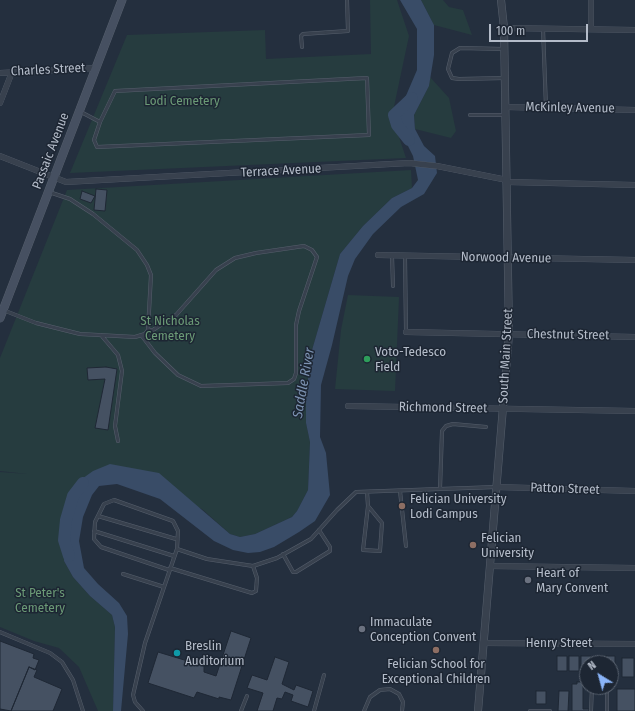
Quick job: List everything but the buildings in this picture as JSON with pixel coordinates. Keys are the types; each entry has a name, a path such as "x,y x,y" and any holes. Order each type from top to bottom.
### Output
{"main road":[{"name":"Passaic Avenue","path":"1,312 122,0"}],"street":[{"name":"South Main Street","path":"478,711 509,334 505,49 501,0"},
{"path":"591,0 591,29"},
{"path":"504,28 635,30"},
{"name":"Charles Street","path":"0,73 96,68"},
{"path":"0,103 12,72"},
{"name":"McKinley Avenue","path":"506,107 635,110"},
{"name":"Terrace Avenue","path":"0,156 66,182 409,163 437,166 507,181 635,185"},
{"name":"Norwood Avenue","path":"378,255 635,260"},
{"name":"Chestnut Street","path":"406,332 635,336"},
{"name":"Richmond Street","path":"348,406 635,411"},
{"name":"Patton Street","path":"496,487 635,491"},
{"path":"490,566 635,568"},
{"name":"Henry Street","path":"483,643 635,644"},
{"path":"478,701 484,711"}],"lane":[{"path":"302,47 301,36 303,34 348,31 347,0"},
{"path":"543,29 546,107"},
{"path":"505,49 460,48 452,53 448,69 452,78 505,78"},
{"path":"367,78 369,135 97,147 94,140 100,122 115,92 367,78"},
{"path":"80,111 100,122"},
{"path":"470,115 506,115"},
{"path":"48,192 70,199 87,210 137,250 148,265 151,275 148,330"},
{"path":"1,312 64,331 80,334 142,336 148,330 153,330 176,315 216,270 235,258 304,246 312,250 317,257 299,311 296,325 296,373 294,378 288,383 201,386 178,375 155,353 142,336"},
{"path":"392,256 393,286"},
{"path":"406,256 406,332"},
{"path":"101,335 118,355 122,371 115,426 118,442"},
{"path":"440,489 442,431 446,426 453,424 486,427"},
{"path":"177,549 206,559 253,566 283,554 311,539 337,510 356,492 496,487"},
{"path":"400,491 406,546"},
{"path":"367,492 368,506 365,516 363,550 380,551 382,523 368,506"},
{"path":"143,711 135,702 133,695 145,643 170,569 174,556 177,549 176,539 178,531 173,521 114,500 104,504 98,516 94,530 94,539 101,548 170,569 252,593 256,591 257,578 253,566"},
{"path":"98,516 176,539"},
{"path":"94,530 174,556"},
{"path":"283,554 293,572 296,572 330,551 330,547 319,530"},
{"path":"123,574 164,587"},
{"path":"0,632 50,654 62,662 73,680 84,711"},
{"path":"314,711 324,675"},
{"path":"364,711 370,697 380,690 390,689 399,694 403,702 402,711"},
{"path":"591,711 592,695"},
{"path":"607,695 607,711"},
{"path":"241,711 247,696"},
{"path":"530,711 550,711"}],"green space":[{"name":"Lodi Cemetery","path":"370,0 397,0 409,36 392,116 406,158 70,173 127,35 265,30 266,59 371,54"},
{"path":"421,0 443,0 449,7 463,10 472,35 434,25"},
{"path":"430,77 449,98 456,131 451,138 415,129 414,115 429,86"},
{"name":"St Nicholas Cemetery","path":"411,170 412,188 392,198 363,226 340,254 312,350 306,393 306,423 310,442 308,490 297,511 292,517 255,534 240,537 230,534 202,509 93,471 64,561 73,577 90,596 112,615 115,627 113,711 98,711 79,667 59,648 34,641 0,627 0,472 28,474 0,471 0,358 67,190"},
{"name":"Voto-Tedesco Field","path":"348,295 399,297 395,391 335,389 341,330"}],"water":[{"name":"Saddle River","path":"400,0 421,0 434,25 434,55 429,86 414,115 415,129 424,146 435,156 437,173 424,194 401,207 373,234 355,259 348,276 321,385 320,437 326,453 330,495 315,521 274,547 260,552 248,553 233,550 214,541 160,499 117,484 99,486 92,495 83,517 79,541 84,568 98,584 119,603 127,616 128,634 121,711 113,711 115,627 112,615 90,596 73,577 64,561 65,520 79,481 93,471 110,464 159,473 230,534 240,537 255,534 292,517 297,511 308,490 310,442 306,423 306,393 312,350 340,254 363,226 392,198 412,188 418,180 413,156 398,126 399,112 417,70 417,29"}],"waterway":[{"name":"Saddle River","path":"409,140 397,125 394,115 412,98"},
{"name":"Saddle River","path":"69,556 64,540 66,520 73,496 83,483"}],"place":[{"name":"Voto-Tedesco Field","path":"367,359"},
{"name":"Felician University Lodi Campus","path":"402,506"},
{"name":"Felician University","path":"473,545"},
{"name":"Heart of Mary Convent","path":"528,580"},
{"name":"Immaculate Conception Convent","path":"362,629"},
{"name":"Felician School for Exceptional Children","path":"436,650"},
{"name":"Breslin Auditorium","path":"177,653"}],"park label":[{"name":"St Peter's Cemetery","path":"40,600"}]}
